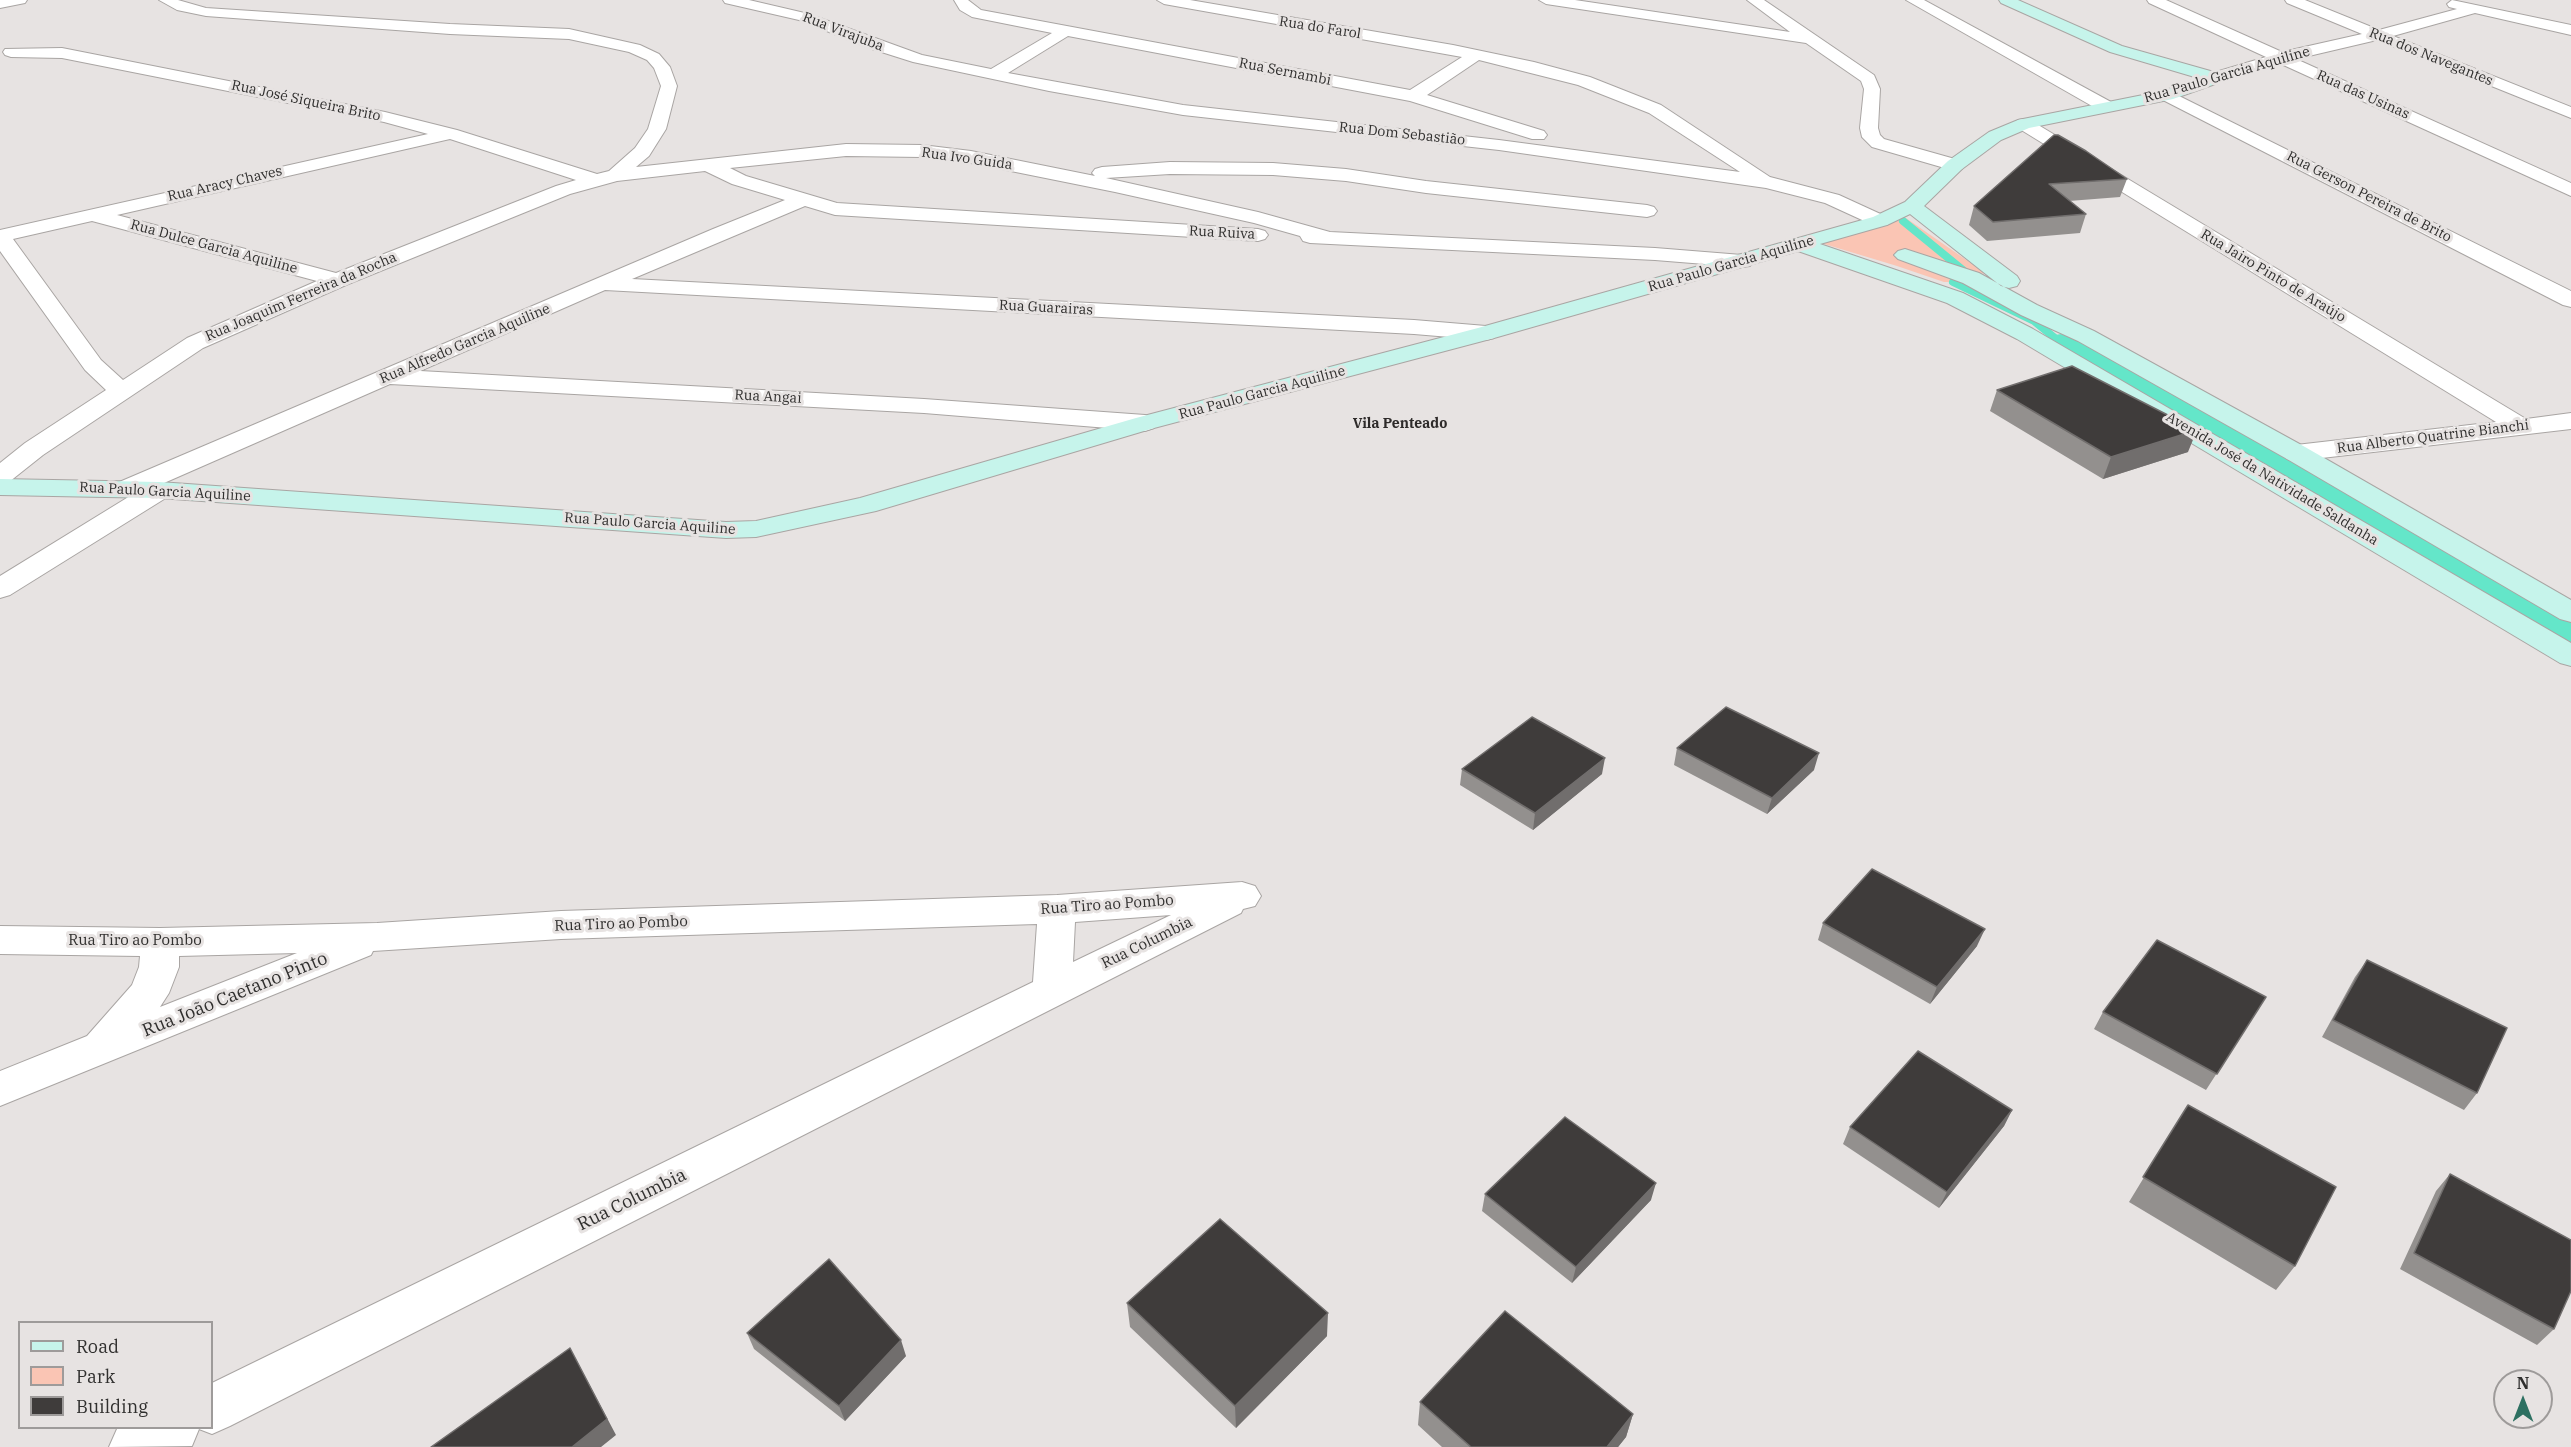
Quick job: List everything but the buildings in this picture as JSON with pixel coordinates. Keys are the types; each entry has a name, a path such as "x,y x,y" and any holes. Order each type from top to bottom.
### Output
{"street":[{"path":"0,4 20,0"},
{"name":"Rua Joaquim Ferreira da Rocha","path":"0,477 34,449 120,390 195,343 338,280 563,190 605,178 642,152 657,129 669,86 662,67 653,57 634,48 569,34 450,30 206,12 182,7 166,0"},
{"name":"Rua Virajuba","path":"730,0 804,17 878,46 920,59"},
{"name":"Rua Sernambi","path":"961,0 965,8 977,14 1413,96 1608,159"},
{"name":"Rua do Farol","path":"1164,0 1476,54 1584,81 1637,100 1704,139 1767,182"},
{"path":"1546,0 1596,4 1810,39"},
{"path":"1754,0 1868,79 1872,89 1869,128 1872,137 1878,143 1955,165"},
{"path":"1913,0 2105,106"},
{"path":"2006,0 2116,50 2215,78"},
{"name":"Rua das Usinas","path":"2154,0 2571,190"},
{"name":"Rua dos Navegantes","path":"2292,0 2571,113"},
{"path":"2438,0 2547,40 2547,33 2550,31 2571,30"},
{"path":"2470,10 2571,30"},
{"name":"Rua Paulo Garcia Aquiline","path":"0,487 159,490 726,530 756,529 866,505 1145,423 1486,333 1842,233 1880,238 1955,165 1995,136 2024,124 2167,94 2279,58 2378,35 2470,10"},
{"path":"994,74 1066,30"},
{"name":"Rua José Siqueira Brito","path":"5,50 62,53 385,117 605,178"},
{"path":"1413,96 1476,54"},
{"name":"Rua Dom Sebastião","path":"920,59 1183,110 1449,139 1767,182 1832,199 1880,238"},
{"name":"Rua Gerson Pereira de Brito","path":"2167,94 2571,300"},
{"name":"Rua Jairo Pinto de Araújo","path":"2024,124 2522,427"},
{"name":"Rua Aracy Chaves","path":"0,236 451,134"},
{"name":"Rua Ivo Guida","path":"605,178 846,150 922,151 971,157 1058,175 1258,218 1333,239"},
{"name":"Rua Ruiva","path":"710,166 738,180 803,200 847,210 1333,239 1655,254 1742,261"},
{"path":"1058,175 1170,168 1273,169 1647,211"},
{"name":"Rua Alfredo Garcia Aquiline","path":"127,489 720,233 803,200"},
{"path":"1912,206 1981,261 2086,336"},
{"name":"Rua Dulce Garcia Aquiline","path":"91,214 338,280"},
{"path":"0,236 93,365 120,390"},
{"name":"Avenida José da Natividade Saldanha","path":"1880,238 1971,278 2029,310 2086,336 2296,453 2571,613"},
{"name":"Avenida José da Natividade Saldanha","path":"1802,245 1955,298 2025,334 2571,656"},
{"name":"Rua Guarairas","path":"606,284 1414,327 1486,333"},
{"name":"Rua Angai","path":"390,377 912,405 1145,423"},
{"name":"Rua Alberto Quatrine Bianchi","path":"2296,453 2571,421"},
{"path":"0,589 159,490"},
{"name":"Rua Tiro ao Pombo","path":"0,940 160,942 377,937 561,925 1057,909 1242,896"},
{"name":"Rua Columbia","path":"213,1409 1242,896"},
{"path":"1052,991 1057,909"},
{"name":"Rua João Caetano Pinto","path":"0,1089 377,937"},
{"name":"Rua João Caetano Pinto","path":"94,1052 126,1021 149,993 159,967 160,942"},
{"path":"135,1447 172,1429"}],"green space":[{"path":"1903,216 1988,275 1947,263 1960,274 1953,282 1944,282 1821,243"}],"waterway":[{"path":"1903,221 1969,275"},
{"path":"1953,282 2034,321 2061,343"},
{"path":"2061,343 2571,631"}],"district":[{"name":"Vila Penteado","path":"1400,424"}]}
